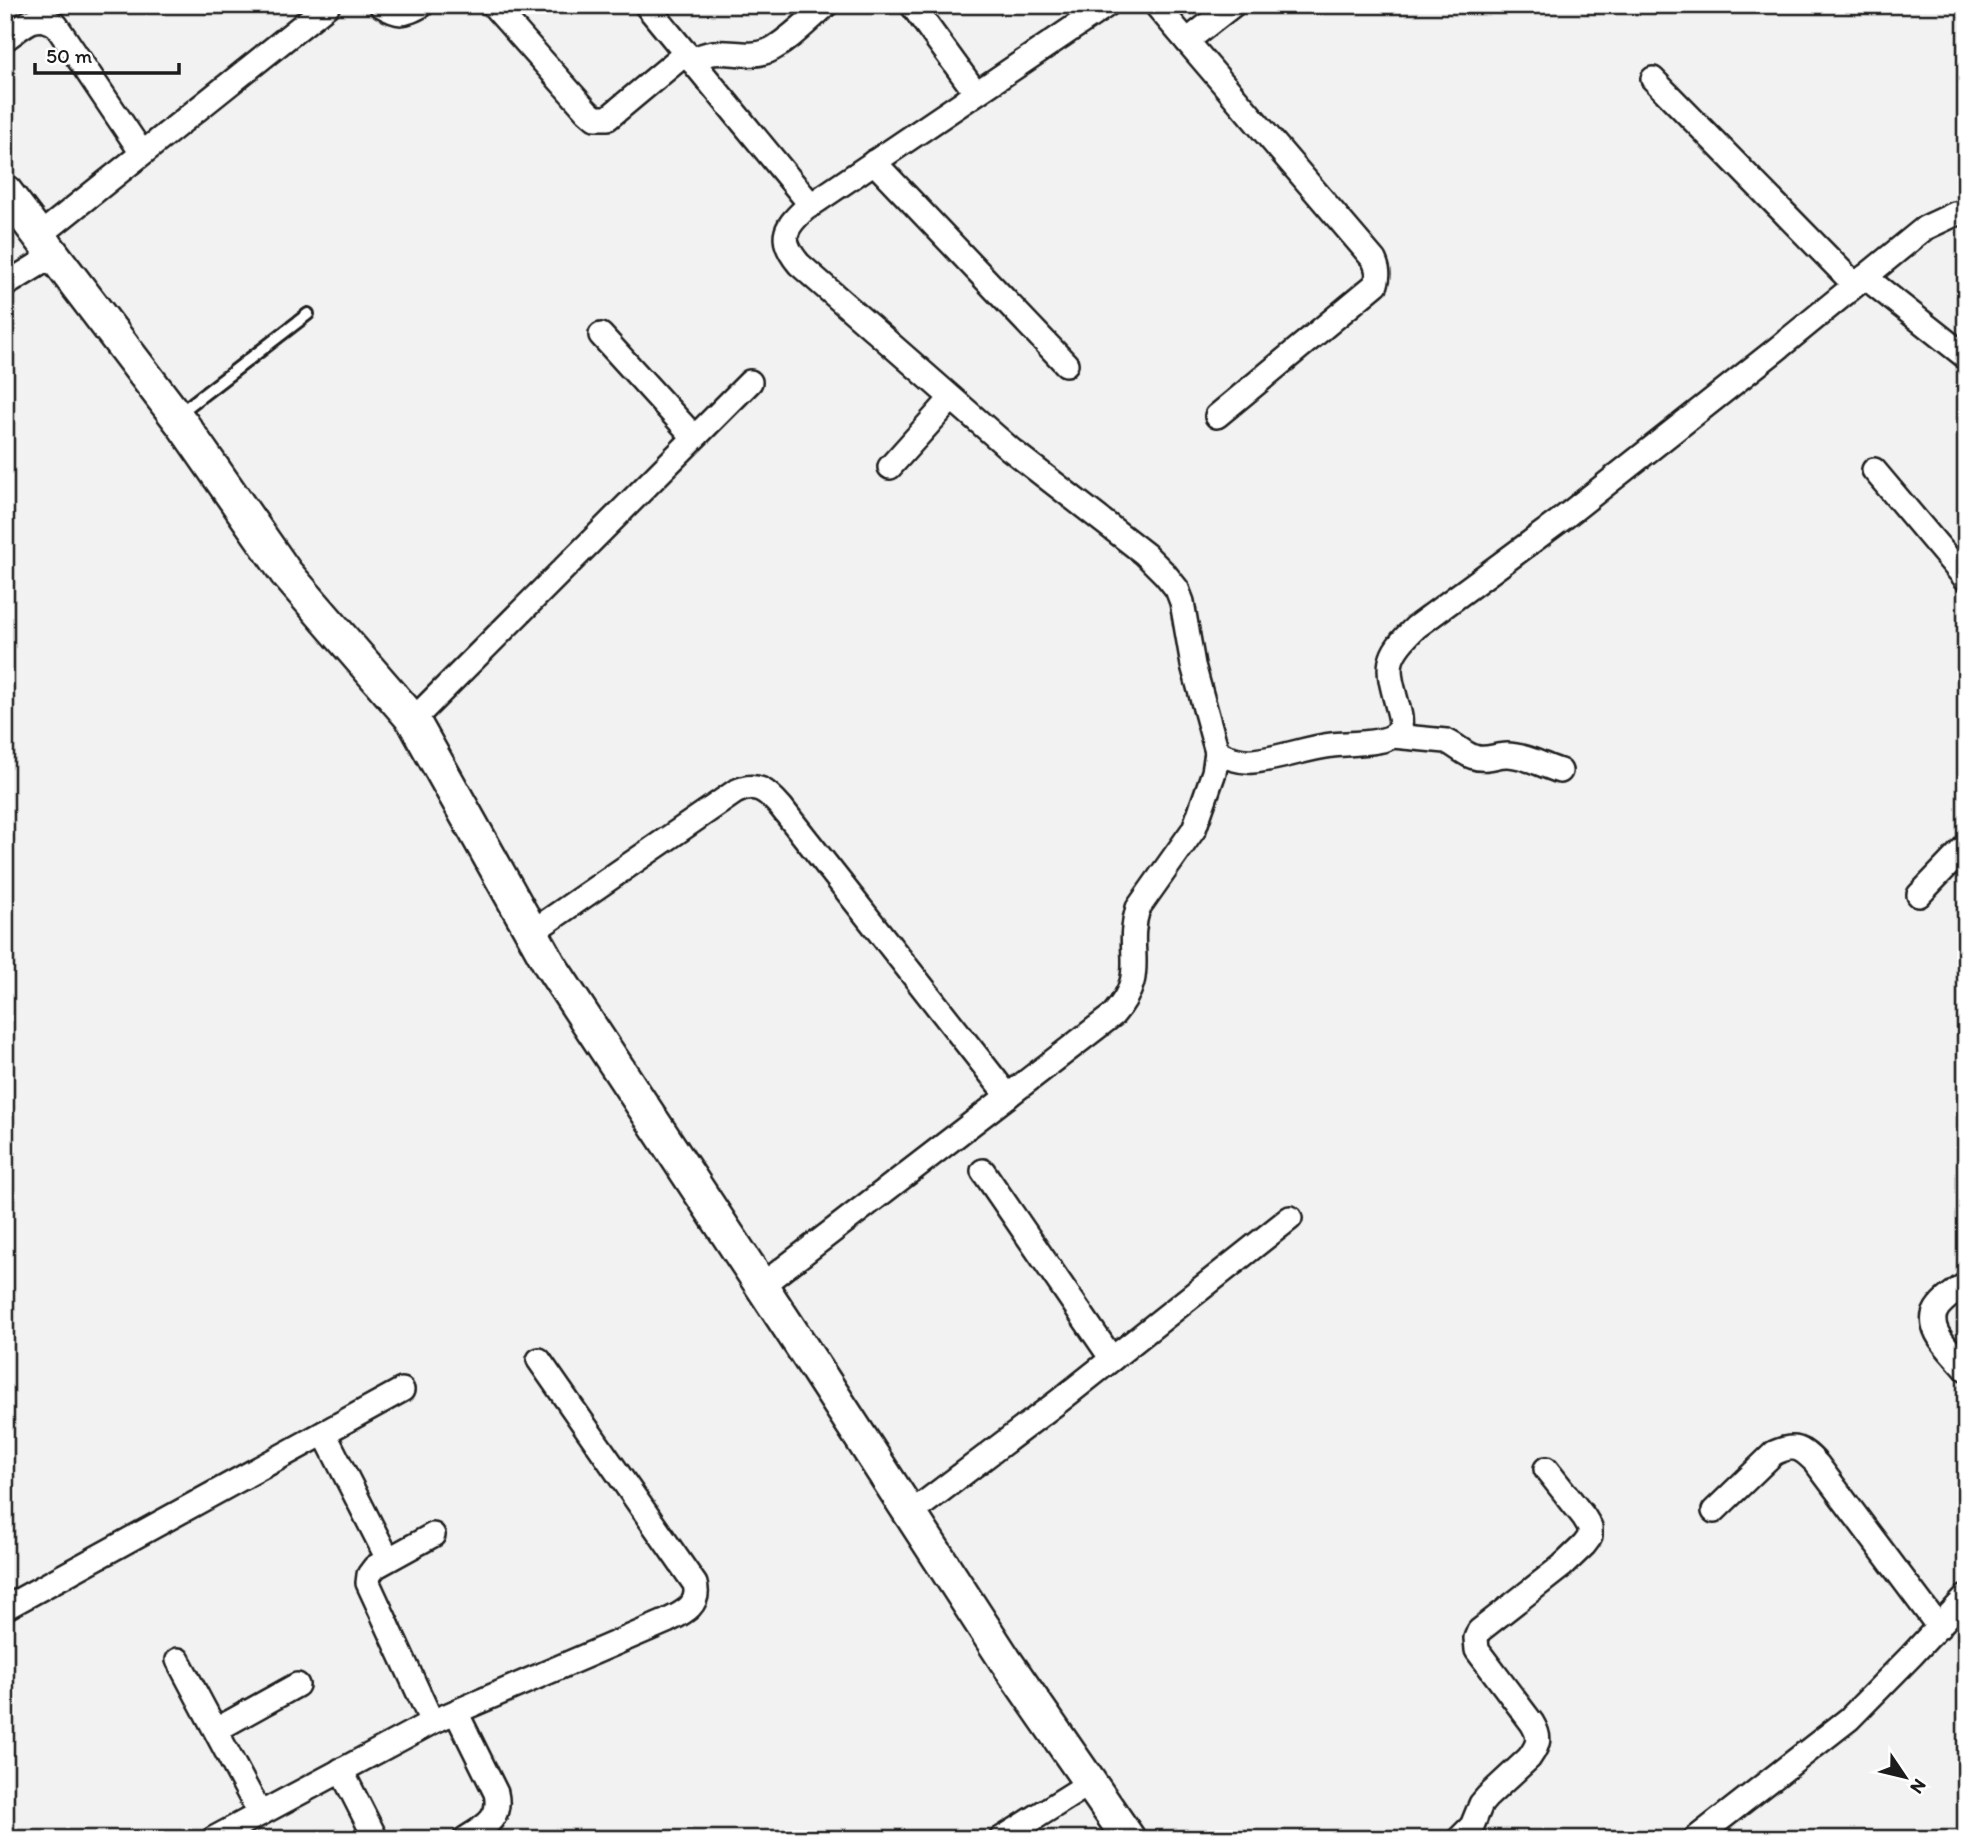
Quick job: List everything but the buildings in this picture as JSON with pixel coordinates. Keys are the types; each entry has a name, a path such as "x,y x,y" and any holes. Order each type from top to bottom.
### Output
{"street":[{"path":"5,285 142,153 328,5"},
{"path":"381,5 396,14 422,5"},
{"path":"493,5 595,118 608,118 689,57 711,52 767,51 777,46 826,5"},
{"path":"646,5 811,205"},
{"path":"912,5 976,93"},
{"path":"761,1286 1113,1015 1129,993 1133,980 1133,921 1138,908 1194,829 1214,772 1217,752 1193,665 1185,614 1177,589 1165,573 1145,554 1010,449 951,399 799,264 784,241 795,218 811,205 1107,5"},
{"path":"1156,5 1374,260 1378,269 1376,284 1217,416"},
{"path":"1187,41 1233,5"},
{"path":"5,39 37,18 47,19 56,25 142,153"},
{"path":"1653,79 1860,281 1966,357"},
{"path":"874,162 1066,364"},
{"path":"5,191 176,416 286,573 413,720 550,965 1005,1660 1129,1839"},
{"path":"1393,736 1400,724 1389,670 1395,648 1404,638 1445,604 1562,519 1925,228 1955,214 1966,212"},
{"path":"601,335 694,437"},
{"path":"413,720 750,382"},
{"path":"890,467 951,399"},
{"path":"1874,470 1966,579"},
{"path":"1217,752 1227,758 1253,761 1312,748 1381,740 1393,736 1446,741 1474,757 1518,756 1560,771"},
{"path":"532,932 736,792 746,787 755,787 772,796 1008,1096"},
{"path":"1919,895 1966,846"},
{"path":"983,1171 1112,1359"},
{"path":"910,1514 1290,1218"},
{"path":"1966,1284 1940,1304 1934,1312 1933,1323 1938,1335 1966,1369"},
{"path":"212,1839 432,1722 685,1612 695,1602 697,1592 688,1573 539,1360"},
{"path":"5,1608 402,1390"},
{"path":"324,1433 388,1559"},
{"path":"1714,1511 1774,1453 1784,1448 1795,1447 1803,1450 1939,1627"},
{"path":"1458,1839 1472,1826 1481,1804 1529,1758 1538,1740 1538,1732 1532,1723 1477,1650 1476,1637 1479,1631 1562,1566 1590,1537 1590,1527 1584,1517 1546,1469"},
{"path":"432,1722 368,1583 369,1575 375,1567 433,1535"},
{"path":"1695,1839 1849,1720 1966,1597"},
{"path":"178,1660 260,1814"},
{"path":"216,1730 297,1685"},
{"path":"456,1712 496,1793 498,1803 493,1818 465,1839"},
{"path":"341,1770 376,1839"},
{"path":"1001,1839 1090,1783"}],"lane":[{"path":"176,416 308,314"}]}
